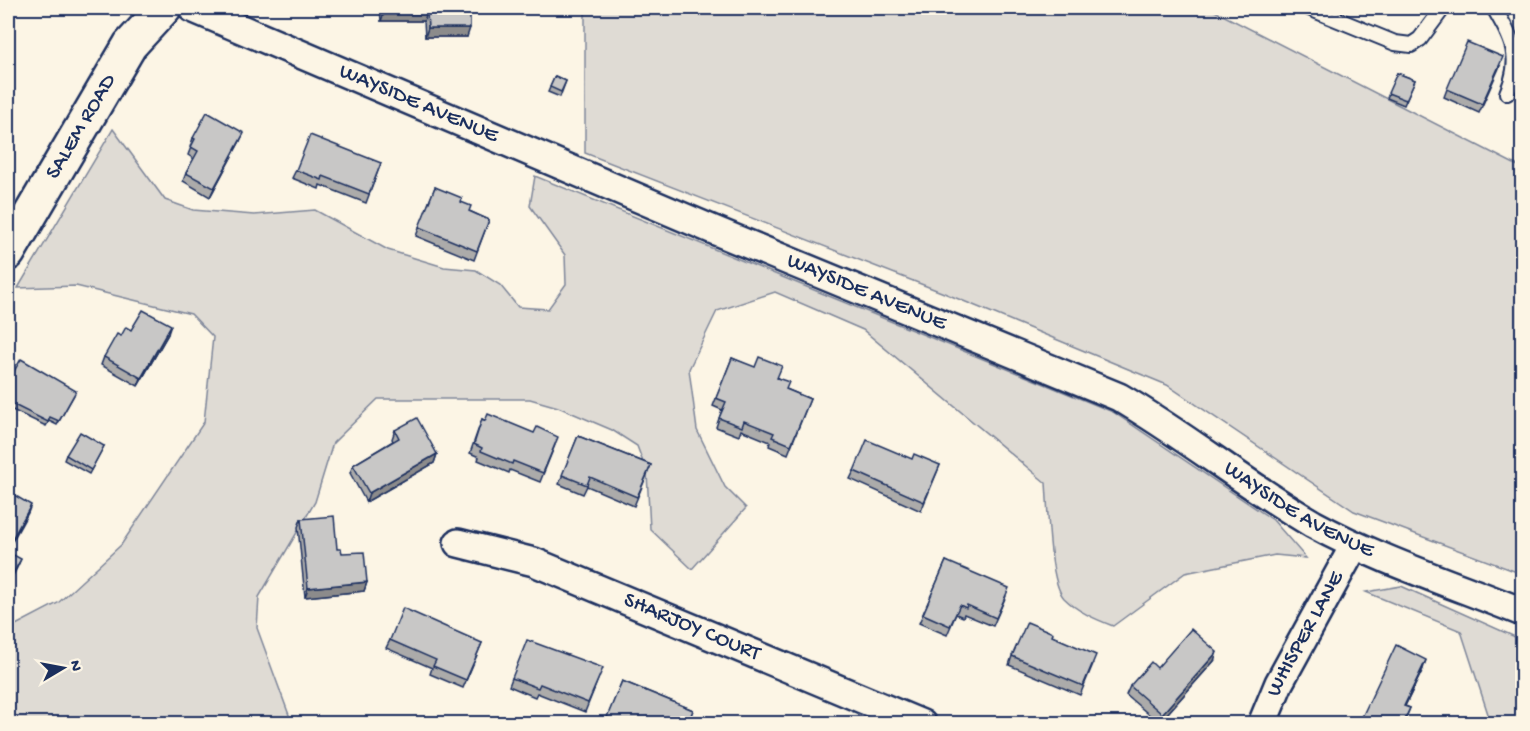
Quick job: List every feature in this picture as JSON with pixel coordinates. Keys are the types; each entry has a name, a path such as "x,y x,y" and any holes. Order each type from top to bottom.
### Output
{"street":[{"name":"SALEM ROAD","path":"8,253 130,45 164,8"},
{"name":"WAYSIDE AVENUE","path":"192,8 716,231 1119,397 1158,419 1239,478 1354,546 1522,612"},
{"name":"SHARJOY COURT","path":"458,543 534,562 922,723"},
{"name":"WHISPER LANE","path":"1262,723 1279,683 1354,546"}],"lane":[{"path":"1309,8 1395,43 1411,45 1420,39 1443,8"},
{"path":"1494,8 1513,42 1515,60 1513,80 1507,93"}],"shaded area":[{"path":"585,8 1209,8 1522,168 1522,574 1354,511 1167,385 944,293 585,153"},
{"path":"113,129 165,200 193,210 254,215 315,210 388,250 444,267 476,270 500,285 518,307 548,309 566,284 565,255 530,206 535,176 1113,412 1273,520 1306,558 1275,555 1185,573 1113,626 1087,615 1064,598 1055,577 1046,483 863,330 775,292 717,311 689,369 697,430 725,487 746,508 692,569 650,529 647,473 637,446 612,430 558,407 530,399 378,399 333,443 315,502 259,597 257,628 289,715 286,723 8,724 8,629 58,603 121,545 204,422 213,337 191,314 76,286 18,288"},
{"path":"1401,586 1522,640 1522,723 1483,723 1488,714 1461,631 1366,592"}],"building":[{"path":"384,8 470,8 470,28 428,28 427,12 384,13"},
{"path":"1467,42 1503,57 1482,104 1447,89"},
{"path":"1397,73 1415,80 1406,100 1388,93"},
{"path":"555,76 566,81 561,92 550,87"},
{"path":"207,112 244,133 214,188 186,173 198,151 191,147 195,139 193,138"},
{"path":"310,135 381,163 369,194 323,176 322,180 296,170"},
{"path":"435,187 462,198 461,202 471,206 469,211 489,220 477,251 419,227"},
{"path":"143,310 171,325 141,378 104,357 117,334 121,336 126,327 131,330"},
{"path":"759,357 782,366 777,378 789,382 786,389 810,399 791,445 772,437 774,433 744,421 742,427 719,418 726,402 716,398 732,358 755,367"},
{"path":"21,359 76,391 59,421 50,417 48,422 8,402 8,376 10,378"},
{"path":"488,414 534,433 537,427 558,437 543,473 513,461 512,464 481,451 482,448 474,444 482,419 485,421"},
{"path":"417,418 437,454 369,493 353,465 399,438 395,430"},
{"path":"80,432 104,446 91,470 66,455"},
{"path":"578,436 651,465 637,497 590,477 587,485 562,475"},
{"path":"867,440 912,459 914,454 940,465 924,502 854,471"},
{"path":"8,493 31,505 8,546"},
{"path":"334,516 337,549 341,549 342,553 364,552 367,582 308,588 301,519"},
{"path":"8,552 21,559 8,582"},
{"path":"946,561 1009,588 996,618 967,605 966,608 960,605 950,626 923,614"},
{"path":"403,608 482,643 466,680 433,666 436,660 390,640"},
{"path":"1027,622 1053,633 1052,636 1096,655 1083,686 1012,656"},
{"path":"1191,629 1217,652 1162,714 1130,686 1151,662 1157,668"},
{"path":"527,640 603,668 588,703 540,684 538,688 512,678"},
{"path":"1396,645 1426,660 1404,706 1410,708 1403,723 1376,723 1362,717"},
{"path":"622,681 693,710 688,723 622,723 607,717"}]}
